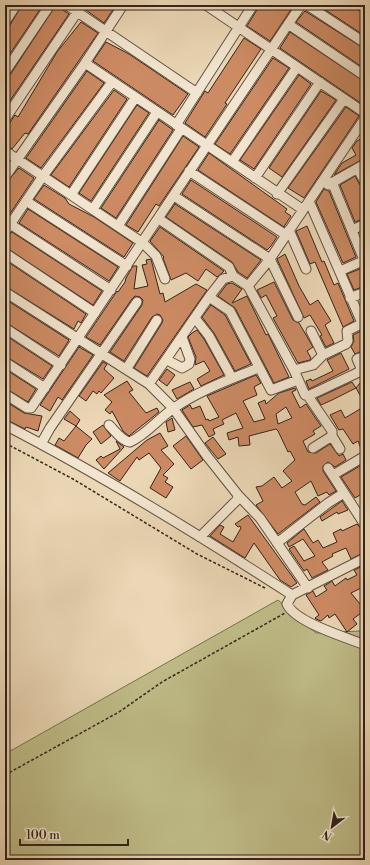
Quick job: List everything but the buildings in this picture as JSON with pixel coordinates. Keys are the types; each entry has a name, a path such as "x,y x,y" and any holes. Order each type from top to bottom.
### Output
{"street":[{"path":"5,22 16,5"},
{"path":"5,72 50,5"},
{"path":"67,5 80,9 105,32 197,93"},
{"path":"5,176 85,63 123,5"},
{"path":"206,5 365,113"},
{"path":"118,226 197,93 252,5"},
{"path":"5,394 29,409 45,388 159,219 270,49 301,5"},
{"path":"307,5 365,43"},
{"path":"361,5 365,8"},
{"path":"5,119 80,9"},
{"path":"288,24 365,76"},
{"path":"85,63 178,127 256,178 277,194 302,209"},
{"path":"232,162 297,67"},
{"path":"111,290 8,228 43,176 112,82"},
{"path":"256,178 320,82"},
{"path":"71,195 135,98"},
{"path":"277,194 344,99"},
{"path":"92,209 157,112"},
{"path":"248,286 270,260 302,209 316,192 365,118"},
{"path":"5,151 143,243 156,256 165,279"},
{"path":"316,192 361,166 365,182"},
{"path":"189,171 288,233 306,269"},
{"path":"332,182 364,260 340,272"},
{"path":"174,196 270,260 298,316"},
{"path":"26,201 127,266"},
{"path":"294,370 312,365 323,355 346,344 348,341 347,331 364,323 350,298 309,201"},
{"path":"159,219 229,267 234,276 248,286 294,370 305,395 308,396 328,424 332,431 332,436 340,449"},
{"path":"352,230 365,224"},
{"path":"5,253 95,313"},
{"path":"149,384 223,279 234,276"},
{"path":"5,292 127,368 149,384 173,408 207,456 238,495 251,507 308,588"},
{"path":"350,298 365,292"},
{"path":"209,297 230,311 258,368 271,390 298,380"},
{"path":"41,444 50,428 137,302"},
{"path":"195,318 210,336 232,378"},
{"path":"127,368 157,320"},
{"path":"5,328 61,365"},
{"path":"310,331 323,355"},
{"path":"167,360 181,368 185,368 189,364 190,359 182,337"},
{"path":"308,396 363,370 357,359 365,356"},
{"path":"5,362 45,388"},
{"path":"109,425 128,442 130,442 173,408 210,387 258,368"},
{"path":"5,426 41,444 200,537 292,595"},
{"path":"313,448 332,436"},
{"path":"365,456 331,472 365,525"},
{"path":"277,543 328,503 344,493"},
{"path":"200,537 237,500 238,495"},
{"path":"365,558 292,595 287,604 297,614 313,624 365,645"}],"path":[{"path":"5,443 73,479 197,554 266,588"},
{"path":"5,775 119,712 162,682 278,616"}],"shaded area":[{"path":"278,600 316,633 360,631 365,635 365,860 5,860 5,754"}]}
